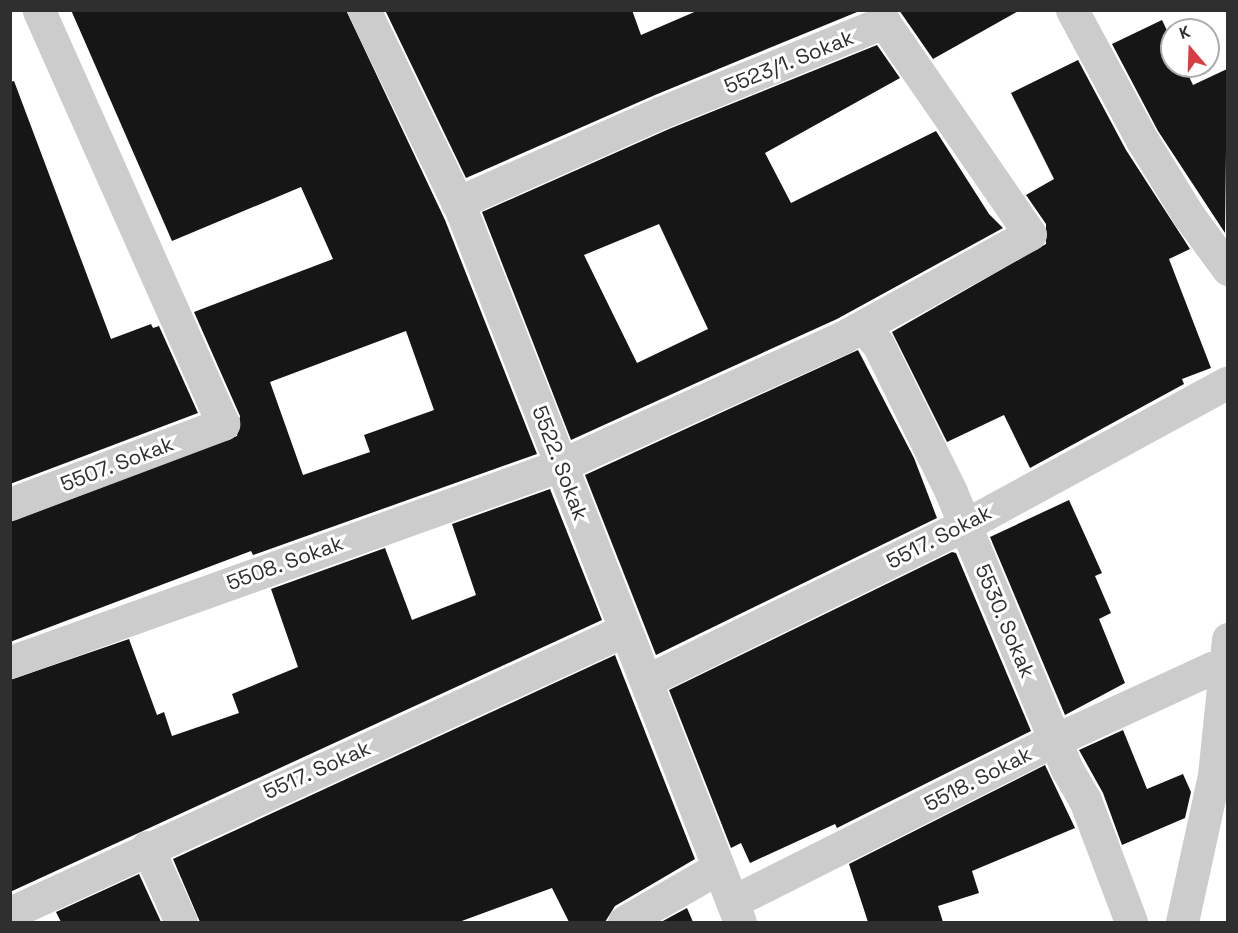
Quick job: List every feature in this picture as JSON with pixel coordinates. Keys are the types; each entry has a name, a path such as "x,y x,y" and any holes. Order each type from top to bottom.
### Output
{"street":[{"name":"5507. Sokak","path":"10,504 223,424 39,10"},
{"name":"5522. Sokak","path":"364,10 457,203 736,912"},
{"path":"1072,10 1142,140 1189,216 1227,268"},
{"name":"5523/1. Sokak","path":"457,203 662,112 884,22 1030,234"},
{"name":"5508. Sokak","path":"10,662 561,465 863,327 1030,234"},
{"name":"5530. Sokak","path":"863,327 878,344 965,525 1055,741 1085,800 1131,922"},
{"name":"5517. Sokak","path":"645,681 965,525 1227,382"},
{"name":"5517. Sokak","path":"10,913 147,847 625,630"},
{"path":"1182,922 1214,775 1226,659"},
{"name":"5518. Sokak","path":"736,912 1055,741 1212,668 1226,659"},
{"path":"147,847 182,922"},
{"path":"624,922 718,868"}],"building":[{"path":"71,10 346,10 445,220 537,454 253,555 251,551 10,642 10,522 237,436 240,416 194,312 333,259 301,187 172,241","holes":["406,331 434,410 364,435 370,452 303,475 270,382"]},
{"path":"385,10 632,10 641,35 699,10 862,10 655,95 466,178"},
{"path":"899,10 1020,10 933,59"},
{"path":"1160,21 1160,78 1190,78 1193,85 1208,78 1220,78 1220,72 1227,69 1225,233 1158,131 1112,44"},
{"path":"877,45 900,78 765,153 791,203 936,131 989,214 1003,228 837,319 571,440 482,212 669,129","holes":["659,224 708,329 637,363 584,255"]},
{"path":"1078,60 1126,150 1190,249 1169,259 1211,368 1182,379 1184,384 1030,468 1004,415 947,442 892,332 1046,244 1046,224 1026,195 1054,179 1011,93"},
{"path":"14,81 111,339 151,324 153,328 159,326 198,413 10,484 10,82"},
{"path":"858,350 914,458 937,518 656,655 585,475"},
{"path":"550,489 602,620 10,892 10,680 129,639 157,715 164,712 172,736 239,713 232,694 298,667 271,589 385,548 412,620 476,595 452,524"},
{"path":"1069,500 1102,573 1095,576 1111,613 1099,619 1125,683 1065,715 990,537"},
{"path":"952,552 956,553 1031,731 837,828 835,824 750,863 741,843 731,848 669,690"},
{"path":"615,655 695,859 615,906 605,922 569,922 552,888 459,922 200,922 173,859"},
{"path":"1123,730 1147,789 1183,774 1191,792 1185,818 1122,845 1103,793 1079,750"},
{"path":"1045,765 1075,828 972,871 979,893 938,906 943,922 868,922 849,864"},
{"path":"139,874 161,922 61,922 56,912"},
{"path":"687,908 693,922 661,922"}]}
